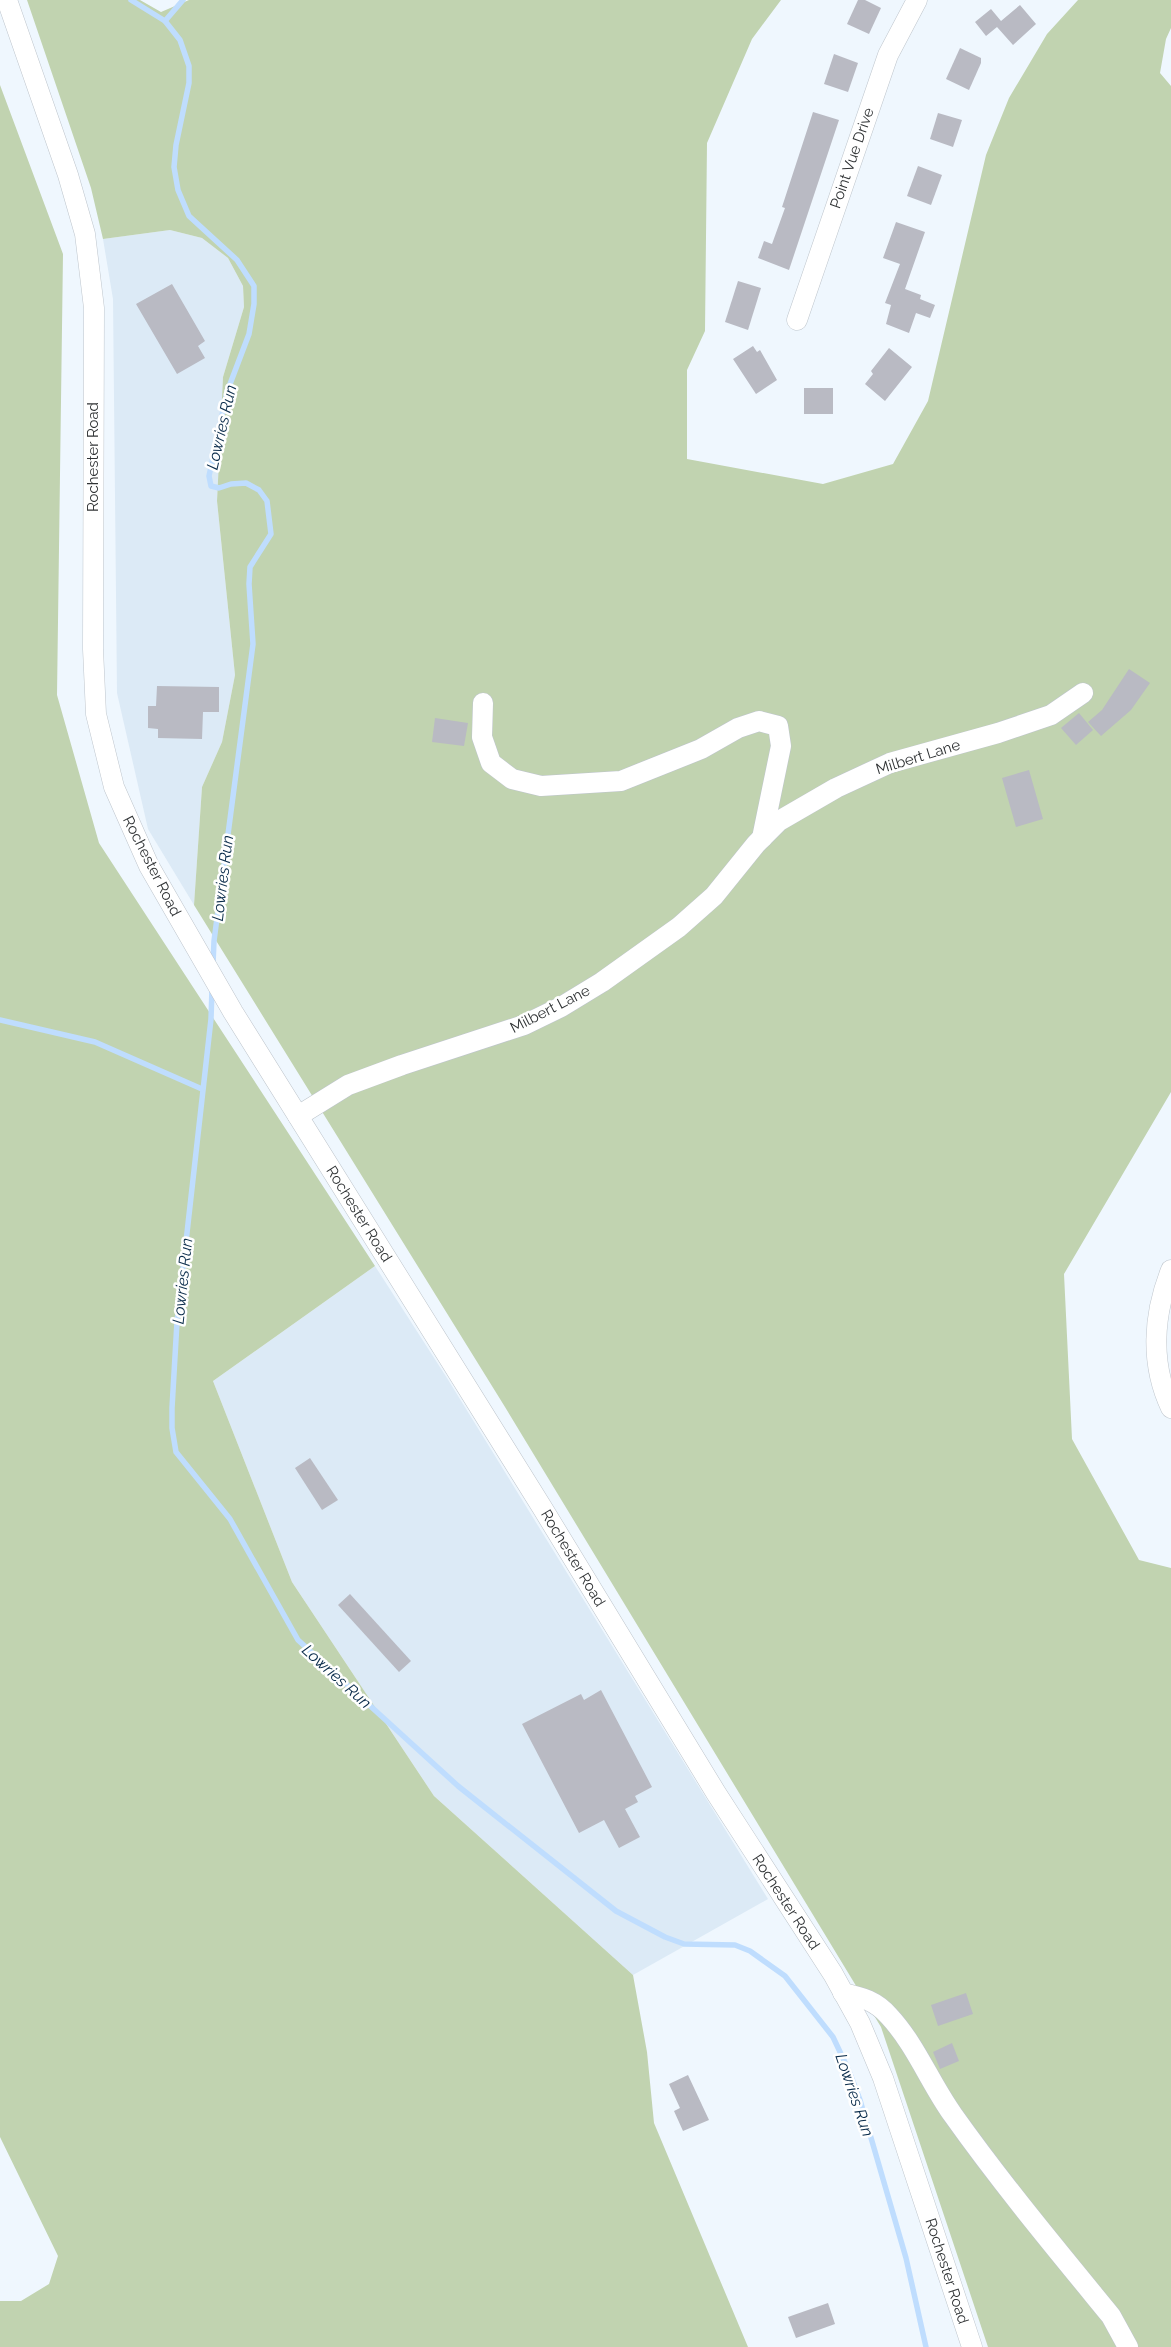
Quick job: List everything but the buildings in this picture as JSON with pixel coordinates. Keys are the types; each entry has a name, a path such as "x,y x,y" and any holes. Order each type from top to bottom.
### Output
{"street":[{"name":"Rochester Road","path":"8,0 68,174 85,234 94,308 92,649 96,714 114,787 149,866 221,992 860,2023 883,2078 972,2347"},
{"name":"Point Vue Drive","path":"797,320 888,55 917,0"},
{"name":"Milbert Lane","path":"298,1116 348,1086 402,1065 524,1025 561,1007 602,982 679,927 714,896 762,838 779,821 802,806 881,767 998,733 1051,715 1083,693"},
{"name":"Milbert Lane","path":"483,703 482,737 491,763 512,779 541,786 621,782 701,749 738,728 759,721 778,726 781,746 762,838"},
{"path":"1171,1270 1163,1291 1155,1330 1162,1390 1171,1408"},
{"path":"843,1993 870,1999 889,2016 914,2050 939,2096 972,2142 1110,2316 1128,2347"}],"shaded area":[{"path":"170,230 202,238 228,258 243,286 244,307 223,377 217,501 235,675 222,742 202,787 194,905 148,829 117,693 113,299 103,239"},
{"path":"375,1266 447,1378 768,1899 633,1975 434,1796 292,1582 213,1381"}],"green space":[{"path":"27,0 140,0 161,12 189,0 781,0 752,39 707,143 705,331 687,370 687,459 823,484 893,464 928,401 986,155 1009,98 1047,34 1078,0 1171,0 1171,28 1166,39 1160,73 1171,86 1171,1092 1064,1274 1072,1439 1139,1560 1171,1568 1171,2347 988,2347 881,2027 505,1407 194,905 202,787 222,742 235,675 217,501 223,377 244,307 243,286 228,258 202,238 170,230 103,239 91,188"},
{"path":"0,85 63,254 57,695 99,843 375,1266 213,1381 292,1582 434,1796 633,1975 647,2052 654,2123 748,2347 0,2347 0,2301 21,2301 49,2284 58,2256 0,2137"}],"waterway":[{"name":"Lowries Run","path":"131,0 165,21 180,40 189,66 189,83 176,145 174,167 178,190 189,216 237,260 254,286 254,304 249,334 227,392 209,476 211,486 219,488 231,484 246,483 259,490 267,501 271,534 250,567 249,584 253,644 214,941 213,964"},
{"path":"165,21 183,0"},
{"name":"Lowries Run","path":"212,989 211,1019 177,1322 172,1408 172,1428 176,1452 230,1519 298,1640 458,1786 616,1911 665,1937 684,1944 735,1945 750,1951 785,1976 833,2037 849,2071 860,2100 906,2258 926,2347"},
{"path":"0,1020 95,1042 202,1089"}]}
